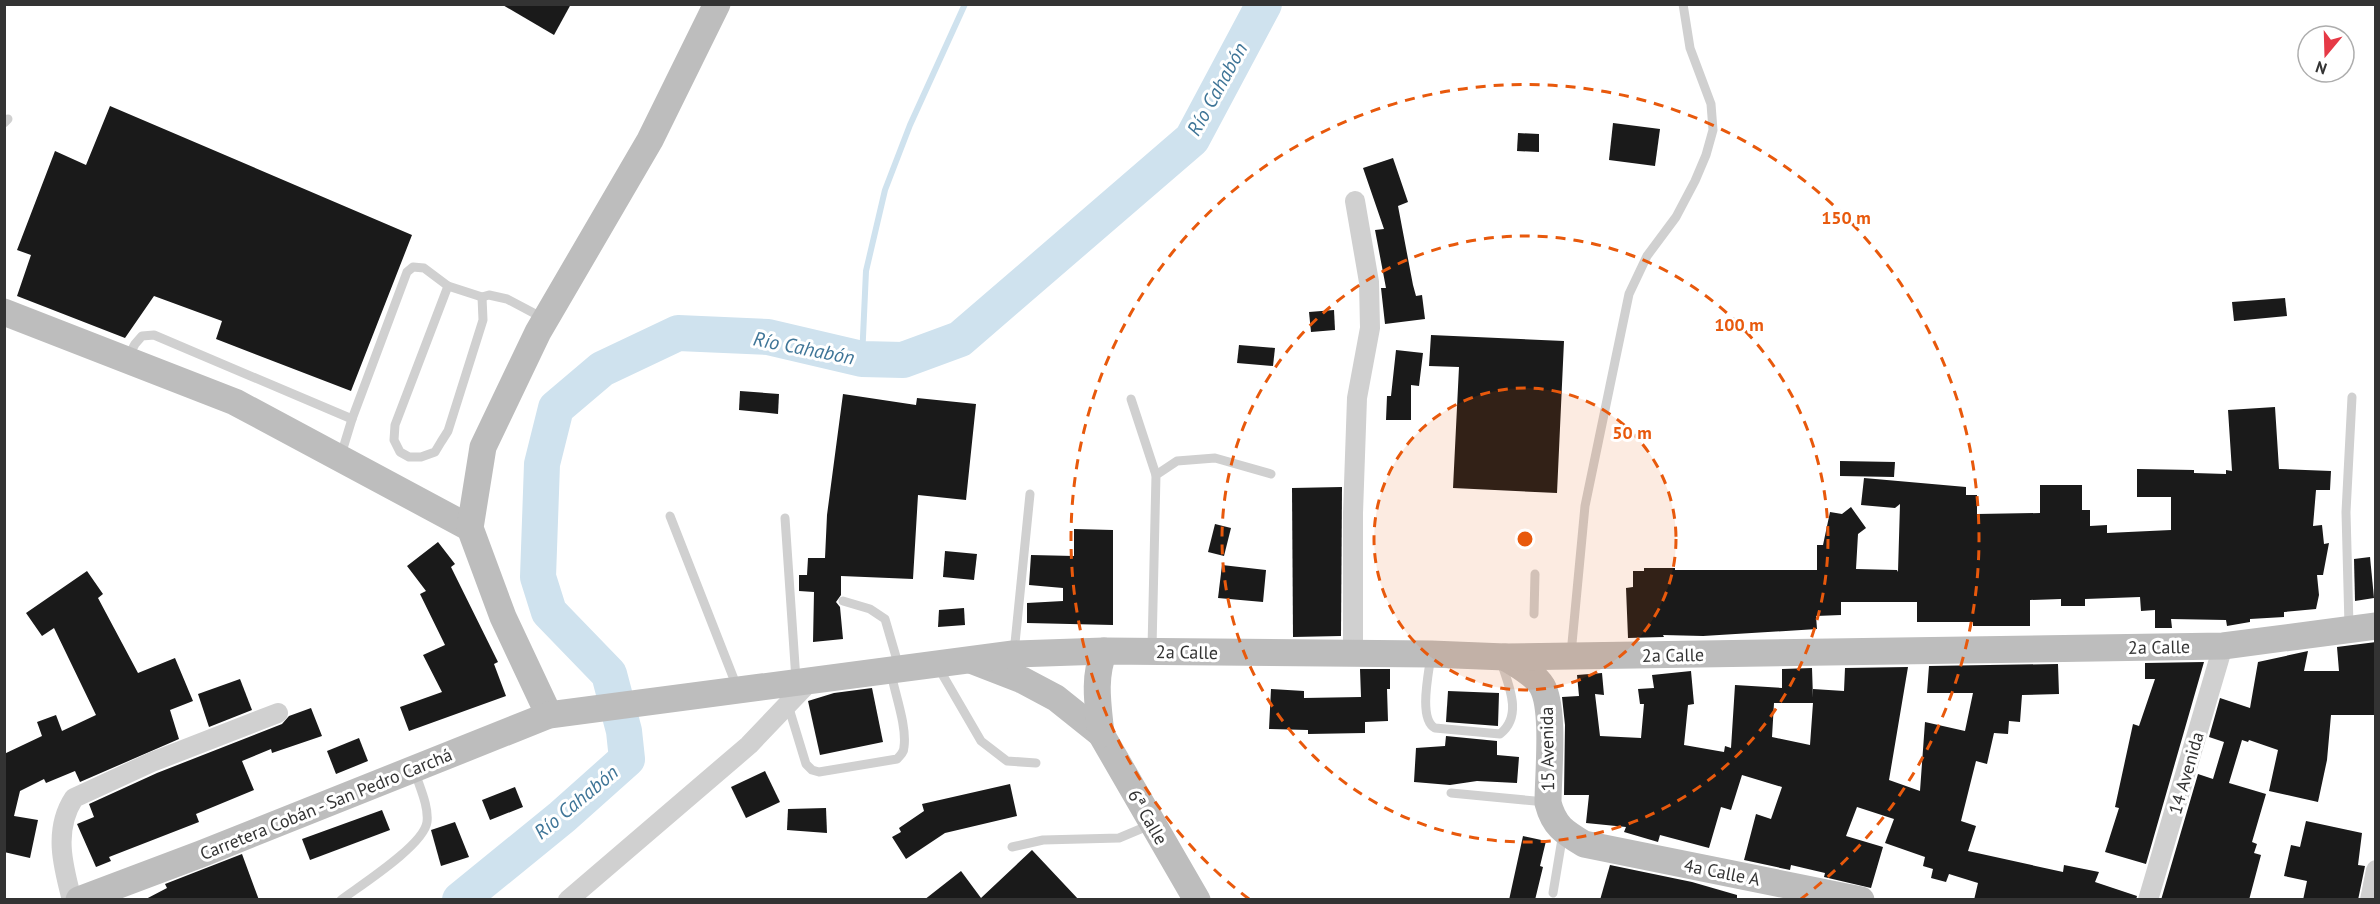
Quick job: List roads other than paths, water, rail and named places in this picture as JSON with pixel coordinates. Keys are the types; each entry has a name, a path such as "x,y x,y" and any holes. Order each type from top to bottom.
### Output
{"main road":[{"path":"561,713 502,618 470,528 483,447 545,319 650,140 717,4"},
{"path":"4,312 235,402 470,528"},
{"name":"2a Calle","path":"738,689 798,689 895,670 1013,654 1104,651 1431,654 1502,657 2223,646 2376,626"},
{"name":"6ª Calle","path":"1101,734 1096,687 1097,668 1104,651"},
{"name":"15 Avenida","path":"1502,657 1530,674 1541,685 1549,704 1548,802 1552,817 1573,838"},
{"name":"6ª Calle","path":"969,660 1022,680 1056,698 1101,734 1197,900"},
{"name":"Carretera Cobán - San Pedro Carchá","path":"79,900 561,713 738,689"},
{"name":"4a Calle A","path":"1573,838 1861,900"}],"street":[{"path":"1353,654 1353,513 1358,398 1370,328 1369,282 1355,201"},
{"name":"14 Avenida","path":"2148,900 2223,646"},
{"path":"568,900 749,745 798,689"},
{"path":"72,900 61,859 62,828 67,808 74,798 152,762 278,713"},
{"path":"2370,900 2376,870"}],"lane":[{"path":"1571,656 1585,506 1629,294 1647,256 1676,217 1695,180 1706,155 1713,130 1711,104 1690,48 1683,4"},
{"path":"340,459 352,419 407,272 413,267 424,268 448,286 482,297 489,295 507,299 545,319"},
{"path":"448,286 395,425 394,440 400,452 409,457 421,457 435,452 448,431 483,320 482,297"},
{"path":"127,360 142,336 154,335 352,419"},
{"path":"2349,628 2346,513 2352,397"},
{"path":"1131,399 1156,475 1152,652"},
{"path":"1156,475 1177,461 1215,458 1271,474"},
{"path":"1013,654 1030,494"},
{"path":"669,516 738,689"},
{"path":"785,518 806,764 812,770 819,772 897,759 904,747 895,670 885,619 870,609 843,601"},
{"path":"1534,614 1535,574"},
{"path":"1431,654 1425,704 1430,725 1435,728 1500,734 1509,726 1514,713 1502,657"},
{"path":"936,664 981,741 1007,761 1036,763"},
{"path":"341,900 412,846 422,834 427,822 426,808 414,769"},
{"path":"1451,793 1548,802"},
{"path":"1012,847 1043,840 1119,838 1152,824"},
{"path":"1553,893 1573,838"}],"waterway":[{"path":"862,359 866,271 885,190 910,125 965,4"},
{"name":"Río Cahabón","path":"460,900 562,817 627,759 624,731 609,674 549,612 538,577 542,464 556,408 602,369 678,333 768,337 862,359 903,360 960,339 1192,139 1264,4"}]}
